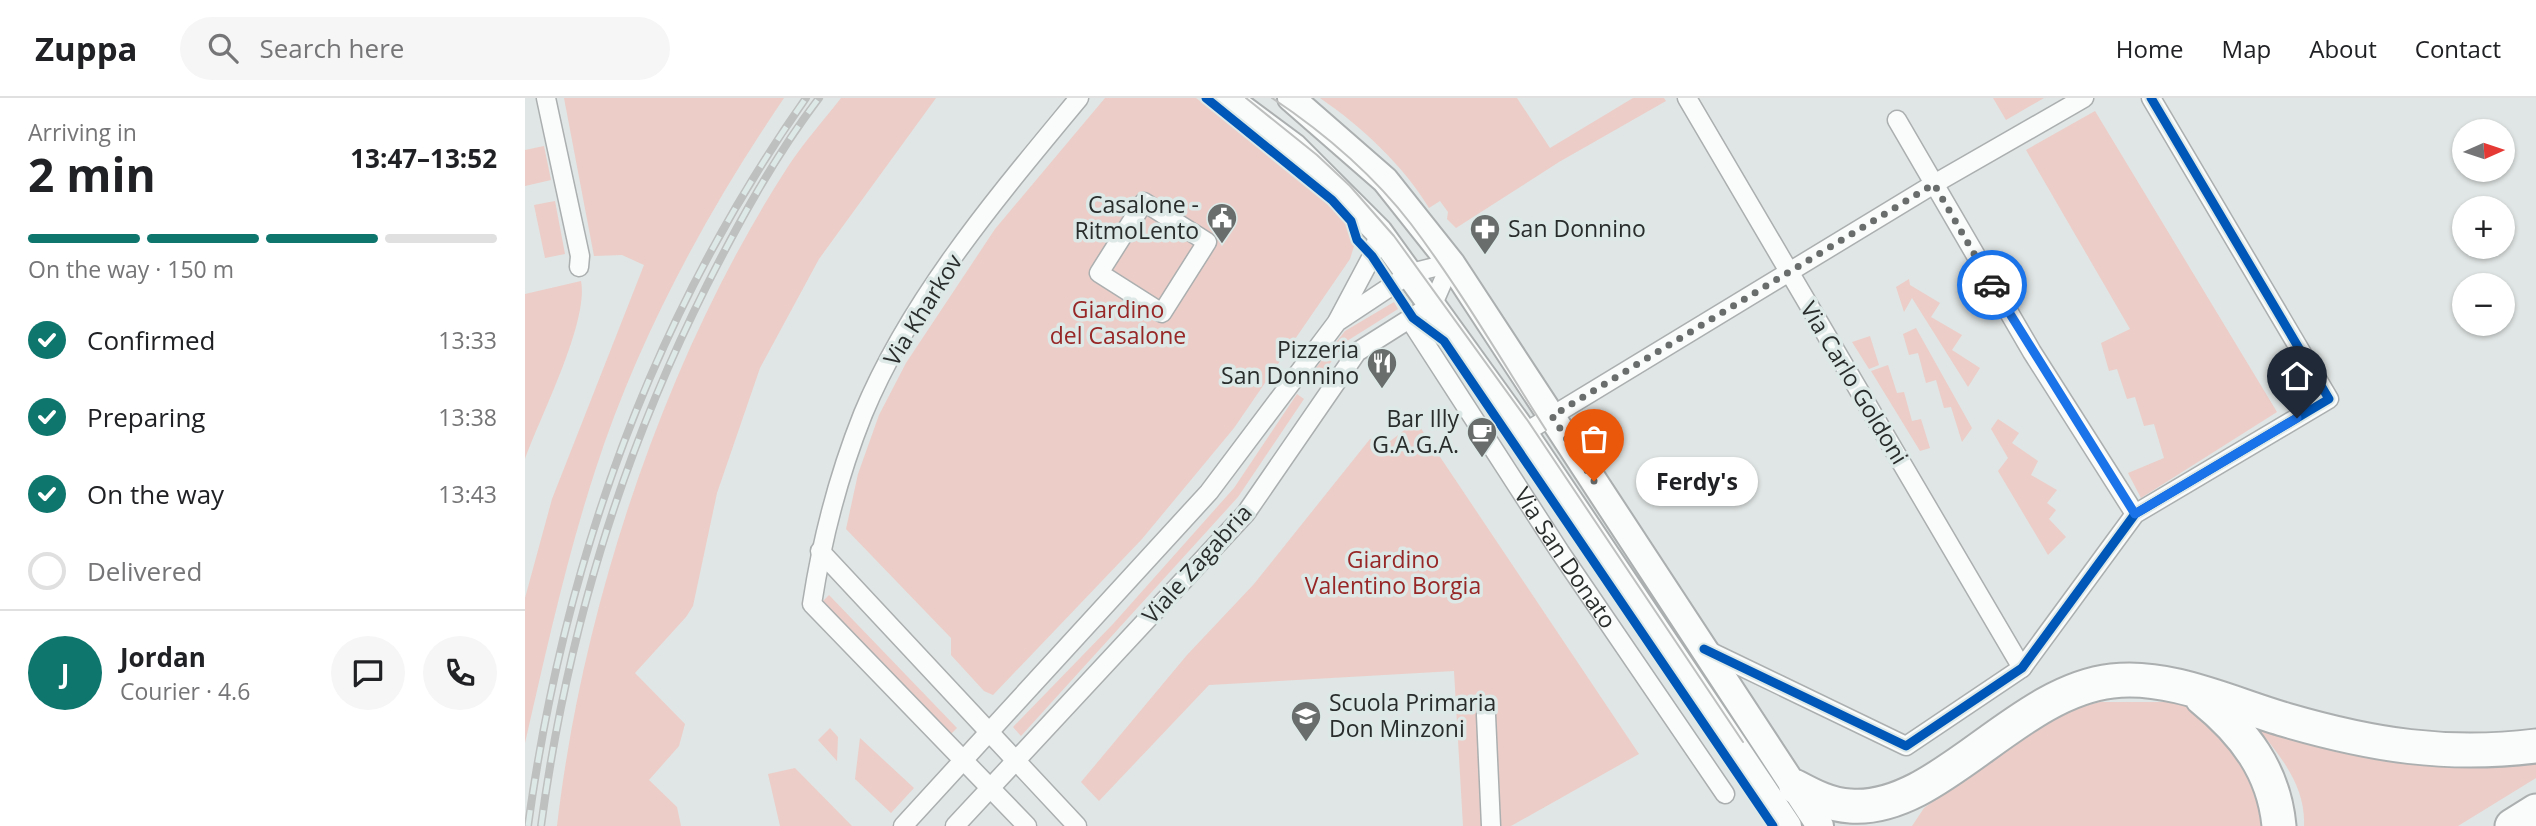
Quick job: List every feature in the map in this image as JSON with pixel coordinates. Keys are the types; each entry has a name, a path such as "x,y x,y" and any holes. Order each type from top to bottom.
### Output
{"highway":[{"path":"1845,826 1886,820 1920,789 2060,694 2086,685 2137,680 2195,692 2284,719 2390,746 2453,752 2536,746"},
{"path":"2195,692 2233,724 2248,743 2269,779 2277,802 2279,826"},
{"path":"1795,787 1836,805 1886,820"},
{"path":"2512,826 2536,811"}],"main road":[{"name":"Via San Donato","path":"1229,98 1294,148 1379,232 1411,273 1524,433 1783,825"},
{"path":"1291,98 1385,180 1451,263 1820,826"}],"street":[{"path":"546,98 580,256 579,267"},
{"name":"Via Kharkov","path":"964,761 812,604 820,551 863,414 892,354 983,216 1079,98"},
{"name":"Via Carlo Goldoni","path":"1687,98 2022,668"},
{"path":"1524,433 1790,274 1934,184 2084,98"},
{"path":"1704,649 1906,746 2022,668 2135,514 2329,399 2151,98"},
{"path":"1897,120 2032,352 2135,514"},
{"path":"1144,202 1207,242 1162,313 1099,273 1144,202"},
{"name":"Viale Zagabria","path":"903,826 1209,492 1337,322 1372,256 1379,232"},
{"path":"1411,273 1451,263"},
{"path":"1433,304 1451,263"},
{"name":"Viale Zagabria","path":"1337,322 1411,273"},
{"name":"Viale Zagabria","path":"955,826 1246,513 1357,352 1433,304"},
{"name":"Via San Donato","path":"1410,320 1567,562 1725,794"},
{"path":"820,551 1077,826"},
{"path":"1486,715 1491,826"},
{"path":"964,761 1027,826"}],"green space":[{"path":"564,98 784,98 701,231 676,278 612,422 575,538 525,743 525,598 552,499 644,265 622,255 594,256"},
{"path":"841,98 936,98 819,259 760,368 717,493 693,606 635,673 685,724 679,746 649,780 677,807 681,826 557,826 569,741 609,569 668,398 745,239 795,156"},
{"name":"Giardino del Casalone","path":"1105,98 1196,98 1303,180 1348,223 1355,243 1350,259 1234,428 1142,539 993,695 984,691 951,655 951,638 846,529 858,474 879,415 906,363 995,229"},
{"path":"1320,98 1517,98 1550,148 1633,98 1664,98 1666,101 1559,162 1456,228 1447,219 1448,212 1440,201 1429,208 1407,177 1380,147"},
{"path":"1993,98 2044,98 2006,120"},
{"path":"2095,111 2277,412 2141,498 2128,473 2164,458 2154,424 2144,426 2135,397 2127,399 2117,369 2109,371 2101,343 2130,329 2026,150"},
{"path":"544,146 551,180 525,186 525,150"},
{"path":"555,201 565,254 545,258 534,205"},
{"path":"1909,279 1910,285 1940,303 1931,317 1962,335 1952,350 1980,368 1968,387 1912,298 1904,312 1896,287"},
{"path":"581,281 582,299 571,344 525,459 525,294"},
{"path":"1394,302 1398,309 1347,341 1319,378 1312,373 1345,331"},
{"path":"1916,328 1972,428 1962,442 1951,407 1944,408 1936,380 1926,383 1918,353 1909,355 1903,334"},
{"path":"1870,336 1879,365 1869,369 1852,342"},
{"path":"1888,365 1897,393 1904,392 1912,421 1921,419 1930,448 1920,451 1871,371"},
{"path":"1297,394 1304,399 1238,497 1021,736 1013,727 1113,624 1234,488"},
{"path":"1998,419 2019,433 2012,443 2038,461 2031,475 2057,490 2047,503 2056,510 2049,519 2066,537 2048,555 1998,471 2008,458 1991,429"},
{"name":"Giardino Valentino Borgia","path":"1416,421 1639,754 1511,826 1463,826 1454,671 1209,685 1099,801 1081,782 1187,655 1254,584 1370,439 1386,437 1384,446"},
{"path":"829,595 957,728 950,735 822,602"},
{"path":"2100,702 2180,702 2226,731 2261,780 2272,826 1912,826 1924,808 2052,715"},
{"path":"2254,724 2363,757 2472,768 2536,760 2536,778 2458,826 2304,826 2301,797 2296,784"},
{"path":"830,728 838,737 837,761 818,740"},
{"path":"860,738 914,788 891,813 855,779"},
{"path":"795,768 852,826 780,826 768,774"}],"tram line":[{"path":"1246,98 1317,155 1350,186 1394,236 1528,421 1743,742"},
{"path":"1272,98 1347,156 1381,189 1411,224 1447,274 1546,430"}],"railway":[{"path":"528,826 544,728 565,632 591,537 623,445 660,355 703,267 751,181 806,98"},
{"path":"541,826 552,755 582,616 601,548 648,416 676,350 732,237 773,166 819,98"}],"cycle path":[{"path":"1206,98 1332,200 1351,221 1357,240 1372,256 1413,318 1444,341 1773,826"},
{"path":"1704,649 1906,746 2022,668 2135,514 2329,399 2151,98"}],"way so far":[{"path":"1594,481 1552,416 1777,282 1934,184 1992,285"}],"place":[{"name":"Casalone - RitmoLento","path":"1222,245"},
{"name":"San Donnino","path":"1485,256"},
{"name":"Pizzeria San Donnino","path":"1382,390"},
{"name":"Bar Illy G.A.G.A.","path":"1482,459"},
{"name":"Ferdy's","path":"1594,481"},
{"name":"Scuola Primaria Don Minzoni","path":"1306,743"}],"route":[{"path":"1992,285 2135,514 2297,418"}]}
